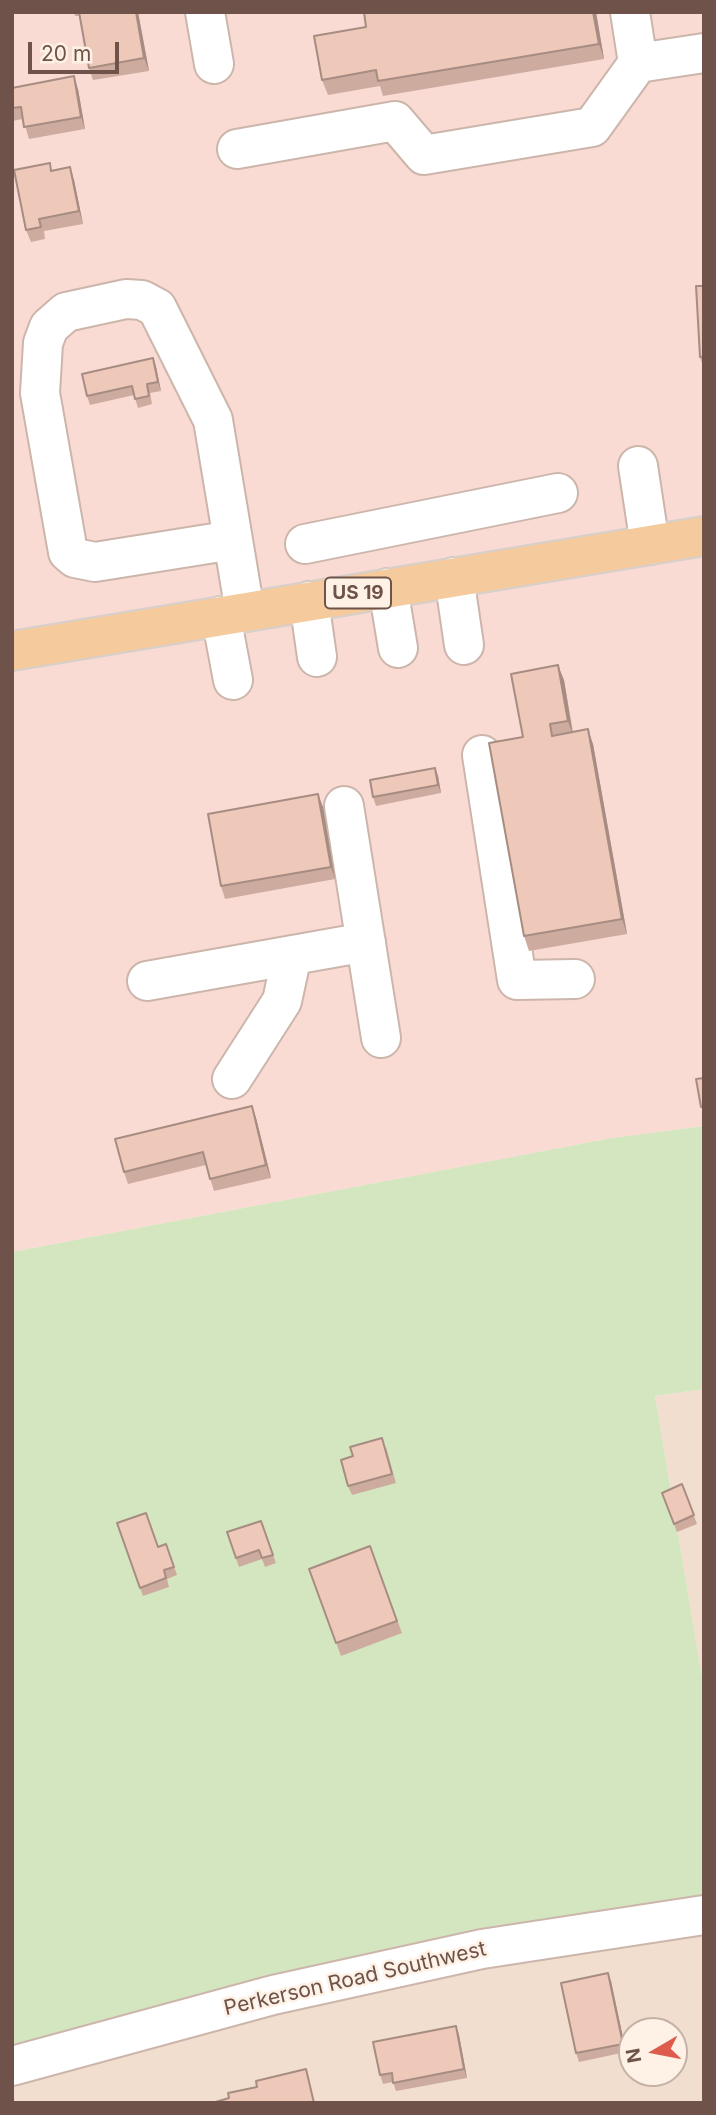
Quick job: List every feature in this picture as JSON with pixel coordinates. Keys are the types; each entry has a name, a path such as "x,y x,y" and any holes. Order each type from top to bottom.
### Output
{"main road":[{"name":"US 19","path":"13,646 233,614 704,536"}],"street":[{"path":"205,12 214,64"},
{"path":"237,149 395,121 424,155 593,127 638,63 630,12"},
{"path":"638,63 704,53"},
{"path":"233,540 95,562 75,558 68,552 40,393 43,343 50,327 66,312 126,299 142,300 157,308 213,420 233,540 233,680"},
{"path":"638,466 650,545"},
{"path":"305,544 558,493"},
{"path":"454,577 464,645"},
{"path":"387,588 398,648"},
{"path":"309,601 317,657"},
{"path":"482,755 517,980 575,979"},
{"path":"357,829 366,942 381,1038"},
{"path":"147,981 366,942"},
{"path":"232,1079 282,1001 292,955"},
{"name":"Perkerson Road Southwest","path":"12,2066 273,1995 482,1949 704,1914"}],"shaded area":[{"path":"12,12 704,12 704,1126 612,1138 12,1252"},
{"path":"704,1389 704,1689 655,1396"},
{"path":"704,1903 704,2103 12,2103 12,2059"}],"green space":[{"path":"704,1126 704,1389 655,1396 704,1689 704,1903 12,2059 12,1252 612,1138"}],"building":[{"path":"79,12 136,12 144,58 89,68"},
{"path":"364,12 593,12 599,44 378,81 376,70 322,80 314,36 366,27"},
{"path":"74,76 81,117 24,127 21,107 12,108 12,88"},
{"path":"50,163 51,171 70,167 79,211 39,219 41,227 26,230 14,170"},
{"path":"696,286 704,286 704,357 700,357"},
{"path":"153,358 158,382 147,384 149,396 135,399 132,386 87,396 82,374"},
{"path":"558,665 568,721 550,724 552,736 588,729 622,919 524,936 489,743 523,737 511,674"},
{"path":"435,768 438,785 373,797 370,780"},
{"path":"318,794 331,867 221,886 208,814"},
{"path":"704,1078 704,1107 701,1107 696,1079"},
{"path":"252,1106 266,1165 210,1179 203,1152 124,1172 115,1139"},
{"path":"382,1438 392,1474 348,1486 341,1460 353,1456 350,1447"},
{"path":"682,1484 694,1515 674,1524 662,1493"},
{"path":"146,1513 158,1547 166,1544 174,1567 164,1570 166,1578 140,1588 117,1523"},
{"path":"261,1521 273,1555 262,1558 259,1550 236,1558 227,1532"},
{"path":"370,1546 397,1621 336,1643 309,1569"},
{"path":"608,1973 618,2020 618,2045 576,2053 561,1983"},
{"path":"456,2026 464,2069 393,2083 392,2073 380,2075 373,2042"},
{"path":"306,2069 314,2103 212,2103 229,2098 228,2093 257,2087 256,2081"}]}
